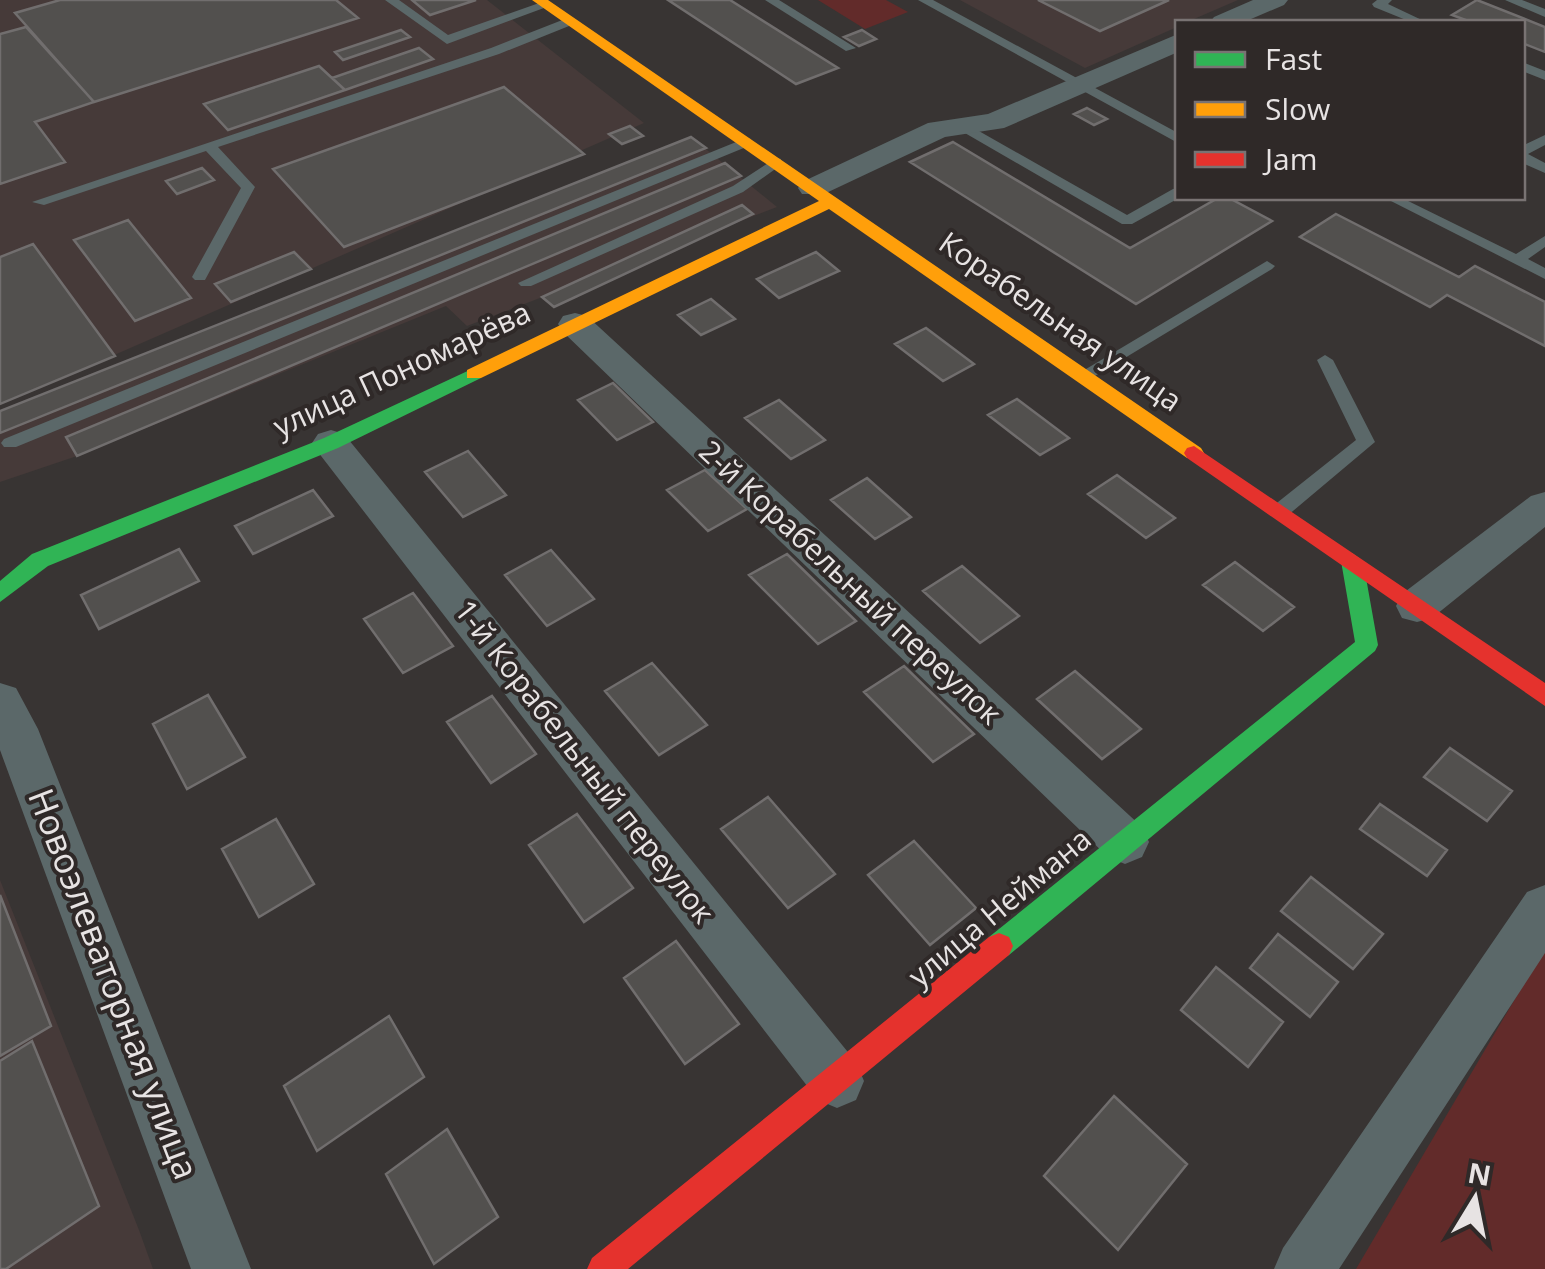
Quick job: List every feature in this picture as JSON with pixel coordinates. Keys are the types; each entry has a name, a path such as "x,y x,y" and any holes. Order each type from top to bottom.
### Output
{"street":[{"path":"1228,20 1275,0"},
{"name":"Корабельная улица","path":"542,2 1545,696"},
{"name":"улица Пономарёва","path":"0,593 40,560 331,443 574,324 823,195 938,129 994,122 1175,43"},
{"name":"2-й Корабельный переулок","path":"574,324 1125,842"},
{"name":"1-й Корабельный переулок","path":"331,443 837,1081"},
{"path":"1416,606 1545,506"},
{"name":"улица Неймана","path":"603,1269 1367,645 1352,561"},
{"name":"Новоэлеваторная улица","path":"5,722 222,1269"},
{"path":"1304,1269 1545,909"}],"lane":[{"path":"392,0 447,40 542,2"},
{"path":"771,0 850,48"},
{"path":"924,0 1175,138"},
{"path":"1386,0 1378,4 1415,20"},
{"path":"1510,0 1545,14"},
{"path":"39,202 495,51 570,22"},
{"path":"964,126 1127,220 1175,194"},
{"path":"10,443 746,142"},
{"path":"200,277 248,188 209,146"},
{"path":"526,283 738,189 776,162"},
{"path":"1396,200 1545,274"},
{"path":"1517,260 1545,240"},
{"path":"1084,376 1267,266"},
{"path":"1280,511 1366,442 1325,360"}],"shaded area":[{"path":"0,0 487,0 644,123 0,405"},
{"path":"818,0 886,0 908,12 865,29"},
{"path":"960,0 1238,0 1192,20 1175,20 1175,28 1085,68"},
{"path":"691,137 777,207 467,326 446,306 77,456 0,482 0,411"},
{"path":"0,880 139,1230 153,1269 0,1269"},
{"path":"1545,948 1545,1269 1356,1269"}],"building":[{"path":"60,0 336,0 358,18 94,102 15,13"},
{"path":"412,0 476,0 430,15"},
{"path":"668,0 730,0 838,68 796,84"},
{"path":"1038,0 1169,0 1100,31"},
{"path":"1477,0 1545,27 1545,52 1525,44 1525,20 1466,20 1452,15"},
{"path":"26,27 94,102 35,122 65,162 0,184 0,34"},
{"path":"401,30 410,37 343,60 335,52"},
{"path":"862,30 876,39 859,46 844,37"},
{"path":"419,48 433,59 345,90 332,78"},
{"path":"319,66 345,90 228,130 204,104"},
{"path":"504,87 584,154 344,247 273,169"},
{"path":"1087,108 1107,119 1094,125 1074,114"},
{"path":"630,126 643,136 622,144 609,134"},
{"path":"691,137 706,148 0,433 0,411"},
{"path":"953,142 1130,248 1214,200 1233,200 1272,221 1136,304 910,162"},
{"path":"725,163 741,176 77,456 66,437"},
{"path":"202,168 214,180 177,194 166,181"},
{"path":"742,205 753,214 554,307 542,297"},
{"path":"1336,214 1459,277 1475,266 1545,302 1545,346 1447,295 1430,307 1300,237"},
{"path":"128,220 191,298 135,321 74,240"},
{"path":"33,244 115,356 0,404 0,257"},
{"path":"294,252 311,269 231,302 215,284"},
{"path":"816,252 839,271 779,298 757,279"},
{"path":"711,299 735,319 701,335 678,315"},
{"path":"926,328 974,364 943,381 895,344"},
{"path":"613,383 653,422 617,440 578,400"},
{"path":"1017,399 1069,438 1040,455 988,415"},
{"path":"779,400 825,440 791,459 745,418"},
{"path":"468,451 506,495 463,517 425,472"},
{"path":"705,470 747,509 708,531 667,490"},
{"path":"1117,475 1175,518 1146,538 1088,494"},
{"path":"867,478 911,517 875,539 831,500"},
{"path":"313,490 333,516 253,554 235,526"},
{"path":"179,549 199,581 99,629 81,595"},
{"path":"551,550 594,599 547,626 505,575"},
{"path":"787,554 856,621 818,644 749,575"},
{"path":"1235,562 1294,607 1263,631 1203,585"},
{"path":"962,566 1019,616 980,643 923,591"},
{"path":"413,593 453,646 403,673 364,619"},
{"path":"652,663 707,725 659,755 605,691"},
{"path":"904,666 974,734 933,762 864,692"},
{"path":"1075,671 1141,729 1102,759 1037,699"},
{"path":"208,695 245,757 187,789 153,724"},
{"path":"492,696 536,754 491,783 447,722"},
{"path":"1450,748 1512,791 1487,821 1424,777"},
{"path":"768,797 835,874 788,908 721,829"},
{"path":"1380,804 1447,850 1427,876 1360,829"},
{"path":"577,814 633,888 584,922 529,845"},
{"path":"276,819 314,884 259,917 222,849"},
{"path":"914,841 976,908 930,945 868,875"},
{"path":"1311,877 1383,934 1353,969 1281,911"},
{"path":"0,895 51,1026 0,1056"},
{"path":"1278,934 1338,982 1310,1017 1250,968"},
{"path":"676,941 739,1024 685,1064 624,978"},
{"path":"1216,967 1283,1022 1248,1067 1181,1010"},
{"path":"389,1016 424,1077 317,1151 284,1086"},
{"path":"32,1041 99,1206 6,1269 0,1269 0,1061"},
{"path":"1114,1096 1187,1164 1118,1250 1044,1176"},
{"path":"447,1129 498,1217 434,1264 386,1174"}],"traffic: fast":[{"path":"0,593 40,560 331,443 474,374"},
{"path":"999,946 1367,645 1352,561"}],"traffic: slow":[{"path":"539,0 1194,453"},
{"path":"474,374 832,201"}],"traffic: jam":[{"path":"1194,453 1545,696"},
{"path":"603,1269 999,946"}]}
